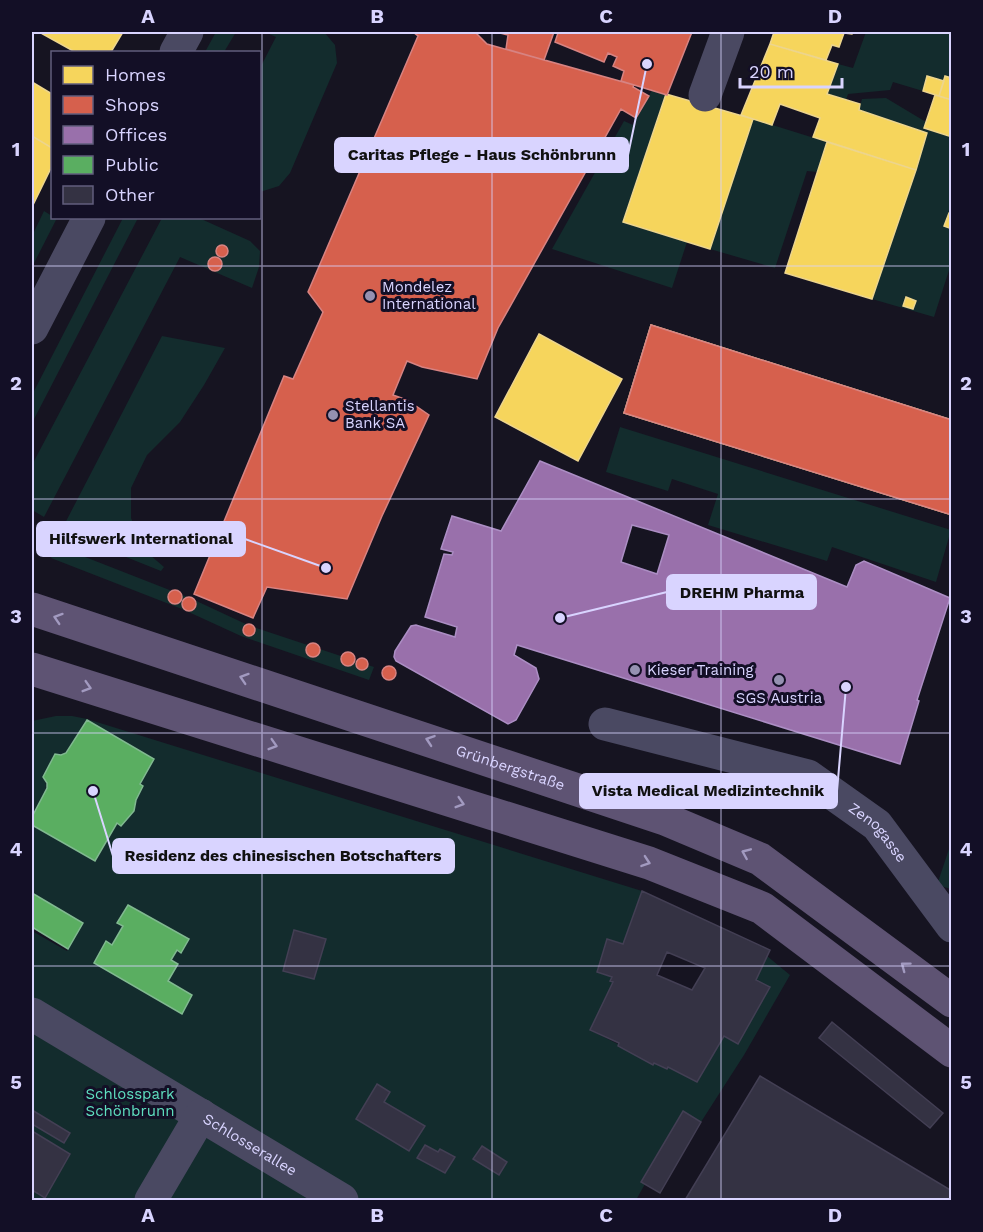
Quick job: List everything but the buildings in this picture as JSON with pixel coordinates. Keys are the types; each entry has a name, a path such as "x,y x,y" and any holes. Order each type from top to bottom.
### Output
{"main road":[{"name":"Grünbergstraße","path":"32,609 664,819 728,846 760,860 951,1001"},
{"path":"32,669 649,863 762,908 951,1051"}],"street":[{"path":"177,51 187,32"},
{"path":"705,96 728,32"},
{"path":"32,328 88,219"},
{"name":"Zenogasse","path":"605,724 808,776 877,825 951,926"},
{"name":"Schlosserallee","path":"32,1014 342,1200"},
{"path":"151,1200 201,1116"}],"green space":[{"path":"216,32 236,32 225,51 206,51"},
{"path":"265,32 324,32 335,45 337,63 290,173 279,186 261,192 261,66 276,37"},
{"path":"866,32 951,32 951,78 944,81 928,77 923,91 893,82 890,90 848,94 846,100 827,94 838,64 853,68"},
{"path":"652,90 666,94 623,222 687,242 672,288 552,249 624,121 633,125"},
{"path":"886,98 926,122 925,129 951,137 951,264 934,317 872,299 927,133 859,110 862,99"},
{"path":"753,119 827,142 818,172 807,171 775,268 710,249"},
{"path":"44,211 51,215 51,219 56,219 32,267 32,236"},
{"path":"122,219 137,219 32,423 32,395"},
{"path":"161,219 201,219 250,241 260,251 259,267 252,288 180,257 44,517 32,510 32,465"},
{"path":"162,336 225,348 180,422 147,455 131,488 131,518 143,549 164,567 161,571 61,531"},
{"path":"620,427 951,530 936,582 832,547 827,561 708,525 718,494 672,479 668,491 606,472"},
{"path":"57,546 190,598 250,626 374,667 369,680 241,636 182,609 51,558"},
{"name":"Schlosspark Schönbrunn","path":"56,716 87,719 642,891 623,944 607,939 597,971 612,977 613,982 590,1030 667,1069 724,1036 738,1044 770,987 756,980 767,956 790,975 744,1055 701,1122 683,1111 641,1181 645,1184 636,1200 32,1200 32,931 67,951 83,923 32,893 32,825 96,861 117,823 121,825 134,811 140,784 154,759 87,720 66,753 55,754 43,777 45,792 32,817 32,721","holes":["129,905 189,939 181,953 177,950 171,960 178,965 168,981 192,995 182,1014 94,963 107,942 112,945 123,926 118,923"]},
{"path":"951,843 951,889 937,885"}],"place":[{"name":"Caritas Pflege - Haus Schönbrunn","path":"647,64"},
{"name":"Mondelez International","path":"370,296"},
{"name":"Stellantis Bank SA","path":"333,415"},
{"name":"Hilfswerk International","path":"326,568"},
{"name":"DREHM Pharma","path":"560,618"},
{"name":"Kieser Training","path":"635,670"},
{"name":"SGS Austria","path":"779,680"},
{"name":"Vista Medical Medizintechnik","path":"846,687"},
{"name":"Residenz des chinesischen Botschafters","path":"93,791"}]}
